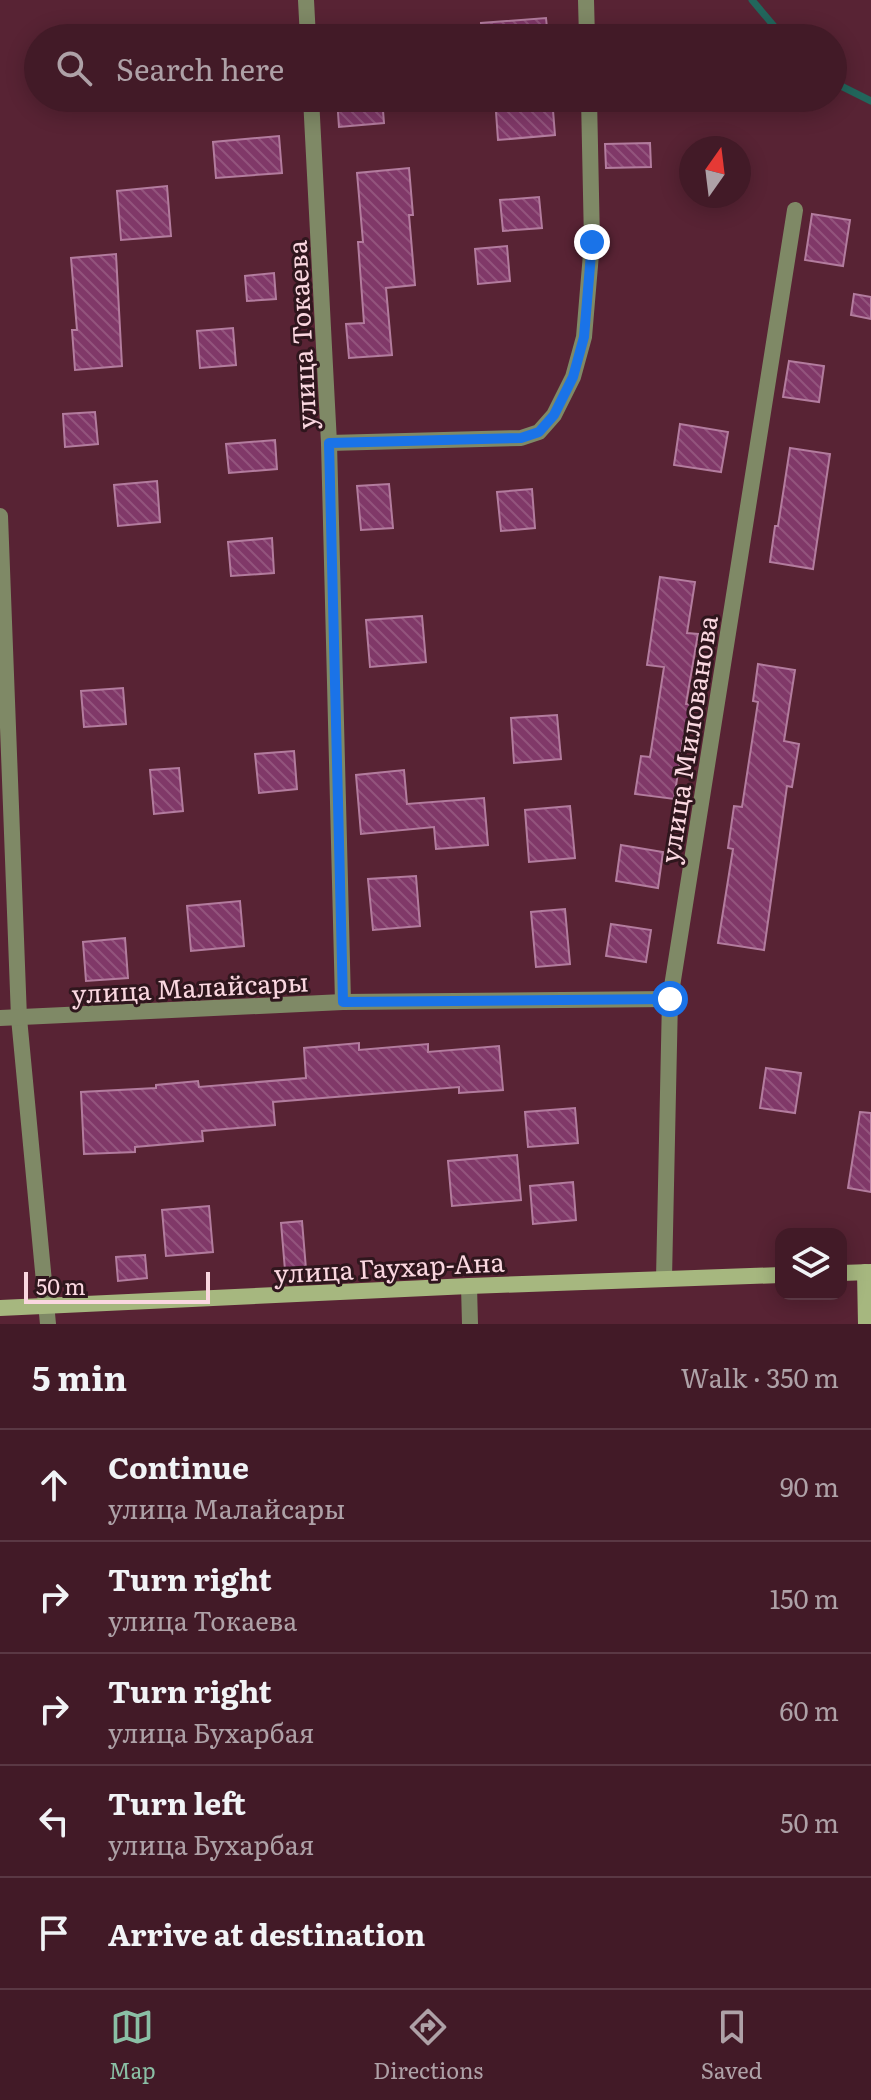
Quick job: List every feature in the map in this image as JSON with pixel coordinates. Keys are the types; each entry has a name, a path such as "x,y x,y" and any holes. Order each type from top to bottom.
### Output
{"street":[{"path":"306,0 307,24"},
{"path":"586,0 587,24"},
{"name":"улица Токаева","path":"312,112 329,443 343,1002"},
{"path":"329,443 521,438 539,432 554,415 573,377 584,337 592,242 589,112"},
{"name":"улица Милованова","path":"664,1279 670,999 795,210"},
{"path":"0,516 19,1018 48,1324"},
{"name":"улица Малайсары","path":"0,1018 343,1002 670,999"},
{"path":"847,1273 868,1272 866,1324"},
{"name":"улица Гаухар-Ана","path":"0,1308 775,1275"},
{"path":"469,1286 470,1324"}],"building":[{"path":"546,18 547,24 481,24"},
{"path":"338,112 383,112 384,123 339,127"},
{"path":"496,112 553,112 555,135 498,140"},
{"path":"279,136 282,173 216,178 213,142"},
{"path":"650,143 651,167 606,168 605,144"},
{"path":"409,168 413,215 409,215 415,285 386,288 392,355 349,358 346,324 364,323 358,242 363,242 357,173"},
{"path":"167,186 171,236 121,240 117,191"},
{"path":"539,197 542,228 503,231 500,200"},
{"path":"812,214 850,220 843,266 805,260"},
{"path":"507,246 510,281 478,284 475,249"},
{"path":"116,254 122,366 75,370 72,330 77,330 71,258"},
{"path":"274,273 276,299 247,301 245,276"},
{"path":"854,294 871,297 871,319 851,315"},
{"path":"233,328 236,365 200,368 197,331"},
{"path":"789,361 824,366 819,402 783,397"},
{"path":"95,412 98,444 65,447 63,414"},
{"path":"680,424 728,432 721,472 674,465"},
{"path":"275,440 277,469 229,473 226,444"},
{"path":"790,448 830,454 813,569 770,562"},
{"path":"157,481 160,522 118,526 114,485"},
{"path":"389,484 393,528 361,530 357,486"},
{"path":"532,489 535,528 501,531 497,492"},
{"path":"272,538 274,573 231,576 228,542"},
{"path":"660,577 695,582 687,633 698,634 686,704 692,705 686,739 683,739 674,799 635,794 641,756 650,757 664,667 647,665"},
{"path":"422,616 426,662 370,667 366,620"},
{"path":"758,664 795,670 784,741 799,744 792,787 787,786 764,950 718,943 733,849 728,848 734,806 742,807 758,702 753,701"},
{"path":"123,688 126,724 84,727 81,691"},
{"path":"557,715 561,759 514,763 511,718"},
{"path":"294,751 297,789 259,793 255,754"},
{"path":"179,768 183,811 154,814 150,770"},
{"path":"404,770 407,804 484,798 488,845 436,849 434,827 361,834 356,775"},
{"path":"570,806 575,858 529,862 525,810"},
{"path":"621,845 663,852 658,888 616,881"},
{"path":"416,876 420,926 373,930 368,879"},
{"path":"240,901 244,946 191,951 187,906"},
{"path":"565,909 570,964 536,967 531,912"},
{"path":"611,924 651,930 646,962 606,956"},
{"path":"125,938 128,978 86,981 83,942"},
{"path":"359,1043 359,1050 428,1044 428,1052 499,1046 503,1090 459,1093 459,1087 273,1102 275,1125 202,1131 203,1141 135,1147 135,1152 84,1154 81,1092 156,1088 156,1085 198,1081 199,1087 306,1078 304,1048"},
{"path":"766,1068 801,1073 795,1113 760,1108"},
{"path":"575,1108 578,1143 528,1147 525,1112"},
{"path":"860,1112 871,1113 871,1192 848,1188"},
{"path":"517,1155 521,1200 452,1206 448,1161"},
{"path":"573,1182 576,1220 533,1224 530,1186"},
{"path":"209,1206 213,1252 166,1256 162,1210"},
{"path":"302,1221 306,1269 285,1270 281,1223"},
{"path":"145,1255 147,1278 118,1281 116,1257"}],"waterway":[{"path":"752,0 772,24"},
{"path":"847,89 871,101"}],"route":[{"path":"592,242 584,337 573,377 554,415 539,432 521,438 329,443 343,1002 670,999"}]}
